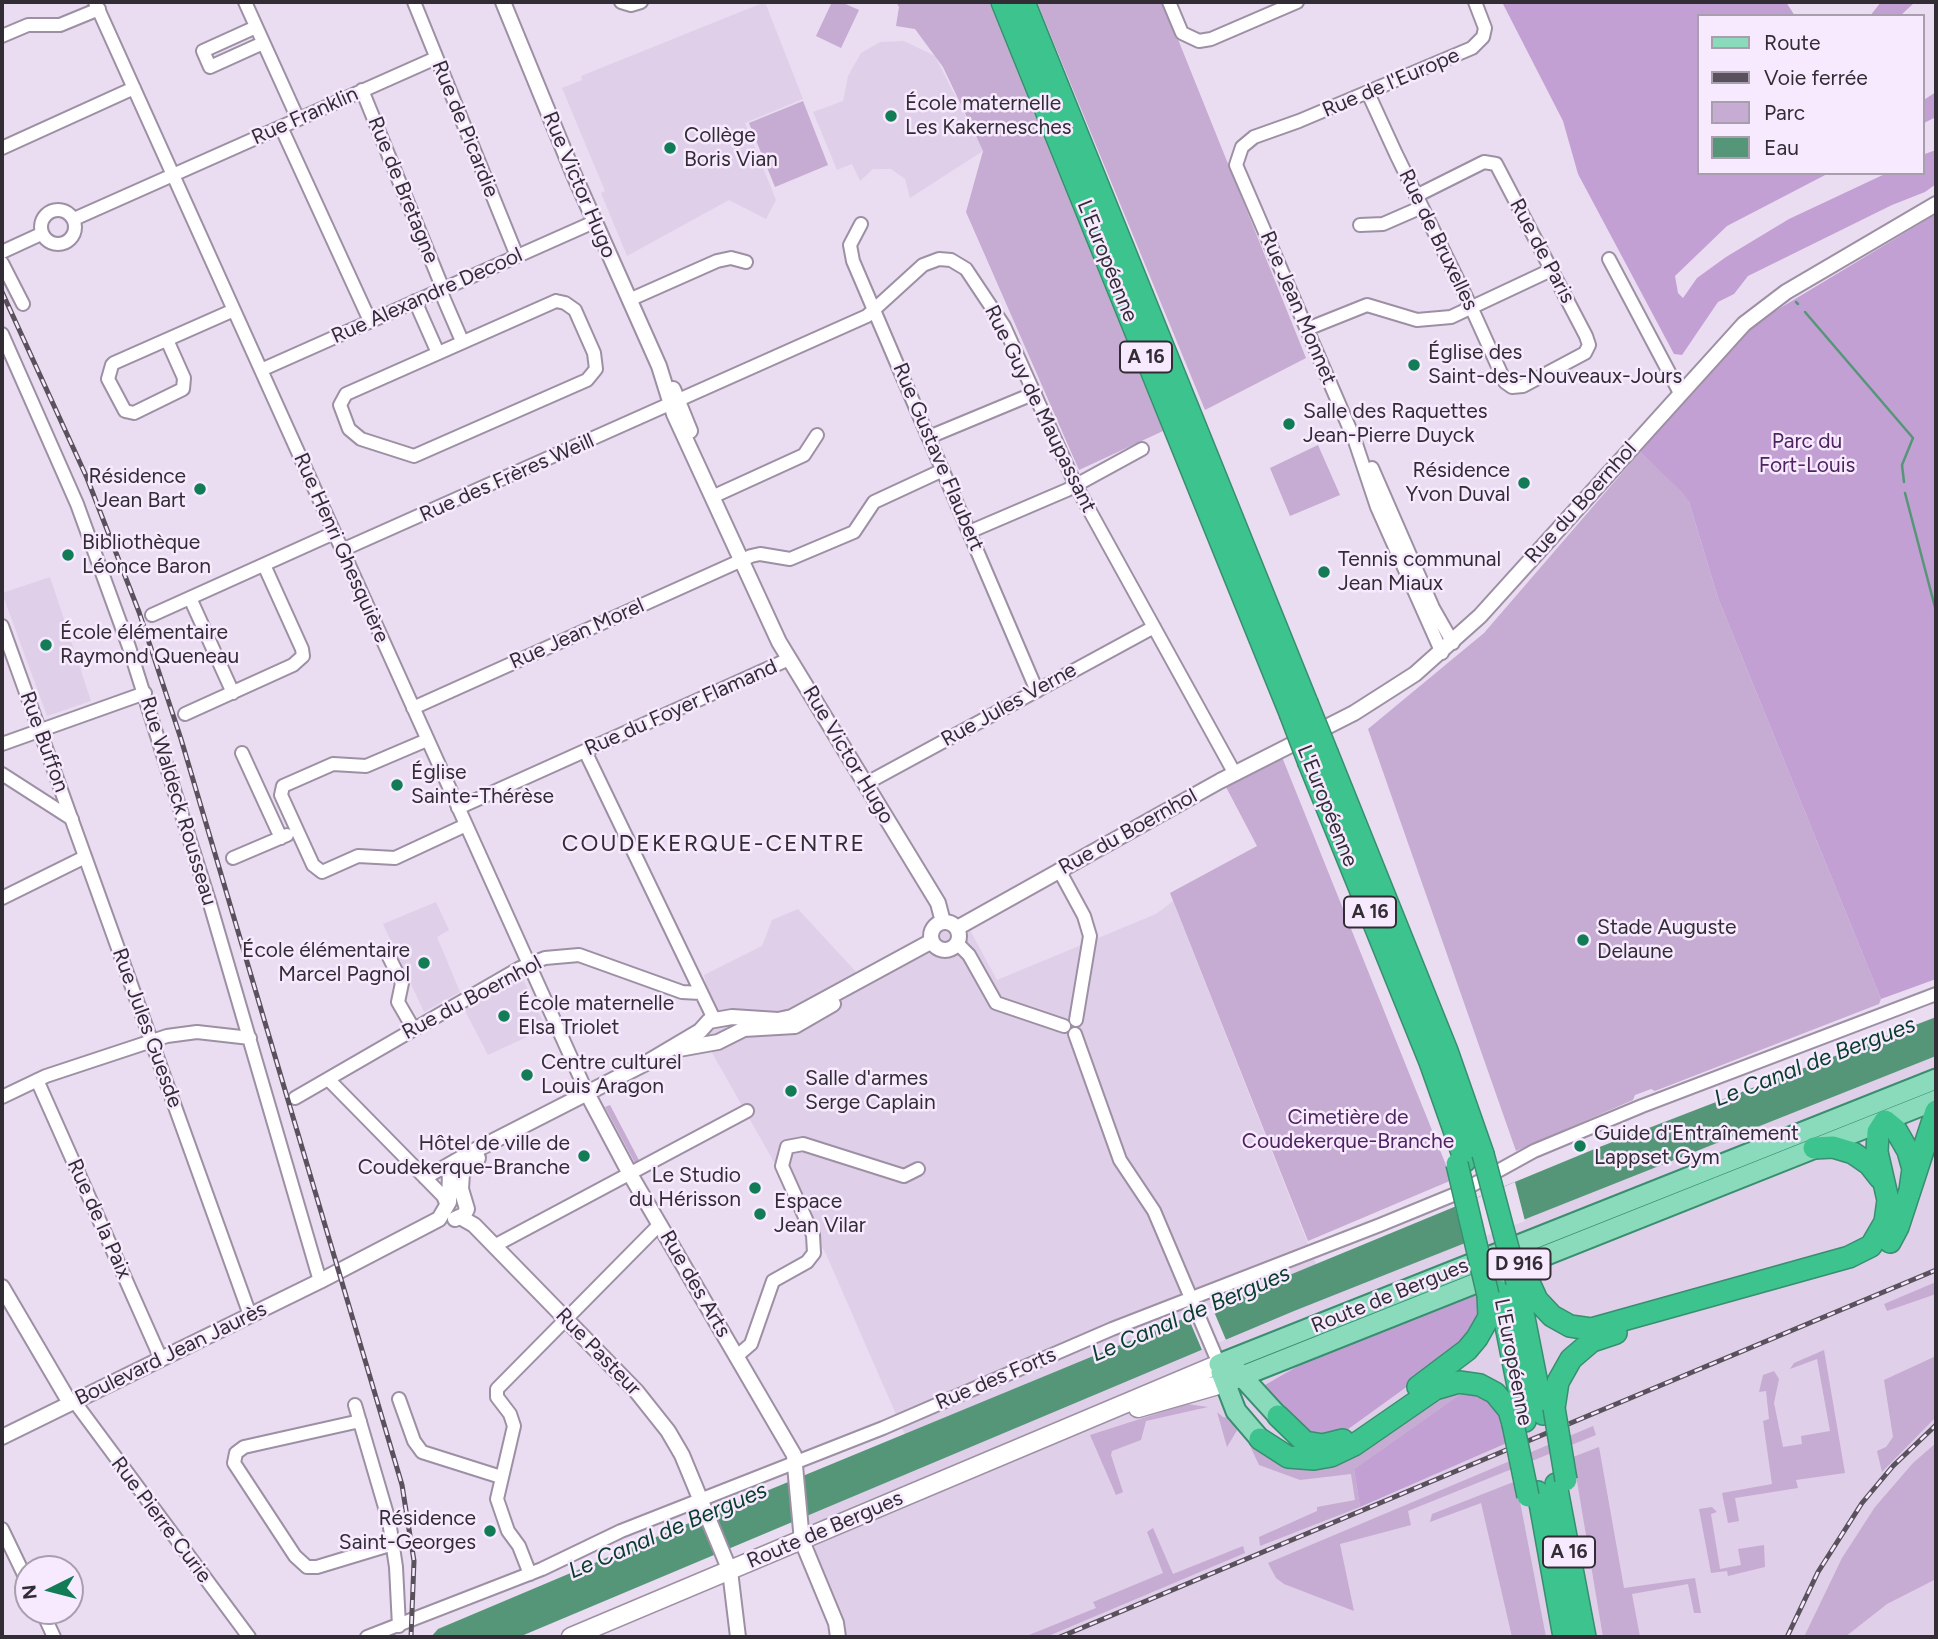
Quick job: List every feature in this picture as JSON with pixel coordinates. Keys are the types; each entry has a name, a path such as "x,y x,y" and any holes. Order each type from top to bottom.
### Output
{"highway":[{"name":"L'Européenne","path":"1002,2 1319,759 1413,965 1475,1158 1508,1286 1573,1630"},
{"name":"L'Européenne","path":"1024,2 1298,708"},
{"name":"L'Européenne","path":"1319,759 1447,1107 1475,1158"},
{"path":"1573,1630 1534,1417 1556,1388 1567,1365 1580,1350 1597,1339 1843,1269 1872,1256 1894,1236 1936,1111"},
{"path":"1508,1286 1536,1300 1561,1322 1586,1329 1607,1326 1836,1262 1866,1249 1879,1236 1885,1222 1888,1200 1877,1143 1885,1121 1896,1130 1910,1156 1913,1173 1910,1190"},
{"path":"1814,1148 1833,1147 1859,1156 1874,1168 1885,1186"},
{"path":"1278,1416 1305,1442 1322,1445 1346,1438 1467,1350 1487,1323 1508,1286 1475,1158"},
{"path":"1260,1439 1288,1457 1314,1459 1331,1456 1354,1445 1434,1389 1459,1382 1480,1385 1495,1394 1509,1410 1534,1417"}],"main road":[{"name":"Route de Bergues","path":"1225,1368 1936,1079"},
{"path":"1836,1118 1865,1116 1885,1121 1901,1105 1936,1089"},
{"name":"Route de Bergues","path":"571,1637 727,1564 802,1541 1080,1424 1121,1403 1225,1368 1936,1100"},
{"path":"1225,1368 1278,1416"},
{"path":"1225,1368 1239,1415 1260,1439"}],"street":[{"path":"245,2 298,119"},
{"name":"Rue de Picardie","path":"414,2 516,256"},
{"name":"Rue Victor Hugo","path":"503,2 594,222 789,659 950,925"},
{"path":"623,3 641,2"},
{"path":"1169,2 1180,28 1188,38 1207,40 1294,2"},
{"name":"Rue de l'Europe","path":"1243,151 1300,121 1476,45 1485,29 1475,2"},
{"path":"2,36 28,25 60,25 97,5"},
{"name":"Rue Henri Ghesquière","path":"97,5 588,1094"},
{"path":"256,27 202,51 210,67 263,43"},
{"name":"Rue Franklin","path":"74,219 436,58"},
{"path":"2,148 134,88"},
{"name":"Rue de Bretagne","path":"362,90 463,341"},
{"name":"Rue de Bruxelles","path":"1368,93 1503,379 1509,386"},
{"path":"281,127 370,321"},
{"name":"Rue Jean Monnet","path":"1243,151 1244,173 1257,214 1355,441 1374,501 1442,653"},
{"name":"Rue de Paris","path":"1419,201 1480,163 1490,162 1498,167 1589,345 1583,355 1538,379 1523,386 1509,386"},
{"path":"1360,225 1384,224 1419,201"},
{"name":"Rue du Boernhol","path":"950,925 1364,708 1442,653 1731,336 1764,307 1936,204"},
{"path":"64,211 74,219 74,231 62,241 50,242 41,234 42,221 51,214 64,211"},
{"name":"Rue Alexandre Decool","path":"261,370 594,222"},
{"name":"Rue Gustave Flaubert","path":"861,224 851,241 850,250 1037,691"},
{"path":"2,252 41,234"},
{"path":"629,300 717,261 731,258 746,262"},
{"name":"Rue Guy de Maupassant","path":"675,403 875,311 927,263 939,259 955,261 968,273 1000,319 1076,485 1235,774"},
{"path":"1609,259 1680,393"},
{"path":"2,263 23,304"},
{"path":"1307,329 1367,305 1422,320 1451,317 1550,270"},
{"path":"415,301 438,353"},
{"path":"562,302 577,313 597,366 593,376 586,380 414,456 366,441 351,432 341,409 344,396 438,353 549,303 562,302"},
{"path":"167,340 185,380 183,389 134,413 125,411 108,379 109,369 114,363 234,310"},
{"name":"Rue Waldeck Rousseau","path":"2,334 86,528 145,693 250,1038 320,1281"},
{"path":"929,437 1035,393"},
{"name":"Rue des Frères Weill","path":"342,550 675,403"},
{"path":"715,495 804,455 817,435"},
{"name":"Rue Jean Monnet","path":"1355,441 1371,465 1433,608 1453,643"},
{"path":"970,532 1076,485 1142,449"},
{"path":"743,560 760,554 790,559 854,532 874,502 943,470"},
{"path":"152,615 334,533"},
{"name":"Rue Jean Morel","path":"413,708 743,560"},
{"path":"185,714 293,665 303,656 264,565"},
{"path":"190,598 233,693"},
{"name":"Rue Buffon","path":"2,626 72,820"},
{"name":"Rue Jules Verne","path":"865,784 1154,627"},
{"name":"Rue du Foyer Flamand","path":"458,808 789,659"},
{"path":"2,744 145,693"},
{"path":"427,740 370,765 336,763 283,786 281,795 314,868 321,872 360,856 395,858 466,825"},
{"path":"585,751 701,993 711,1022 706,1037 718,1039"},
{"path":"242,752 281,838"},
{"path":"2,774 72,820"},
{"name":"Rue Jules Guesde","path":"72,820 250,1315"},
{"path":"233,858 297,830"},
{"path":"2,898 85,857"},
{"path":"1059,870 1080,909 1090,936 1067,1033 1075,1034 1120,1160 1154,1211 1225,1368"},
{"path":"932,941 932,930 950,925 957,943 969,955 996,1003 1070,1023"},
{"path":"932,941 944,950 957,943"},
{"path":"425,1178 466,1154 646,1063 711,1022 789,1018 932,941"},
{"name":"Rue du Boernhol","path":"295,1098 528,964 553,956 576,955 682,992 701,993"},
{"path":"389,957 402,983 398,1000 413,1028"},
{"path":"646,1063 684,1047 718,1039 744,1029 780,1029 800,1025 877,971"},
{"name":"Rue des Forts","path":"367,1637 530,1574 628,1528 703,1505 796,1470 1112,1329 1195,1305 1247,1279 1452,1195 1534,1151 1936,994"},
{"path":"711,1022 725,1025 718,1039"},
{"path":"2,1097 37,1080 151,1041 197,1032 250,1038"},
{"name":"Rue Pasteur","path":"328,1079 566,1319 661,1420 679,1450 727,1564 738,1637"},
{"name":"Rue de la Paix","path":"37,1080 161,1359"},
{"path":"454,1208 460,1180 467,1165 575,1107 588,1094"},
{"name":"Rue des Arts","path":"588,1094 630,1174 792,1451 796,1470"},
{"path":"494,1246 747,1111"},
{"path":"737,1356 752,1341 773,1281 811,1259 814,1239 782,1166 784,1152 791,1144 801,1143 904,1176 918,1169"},
{"path":"454,1208 452,1169 466,1154"},
{"name":"Boulevard Jean Jaurès","path":"2,1437 339,1271 359,1266 454,1208"},
{"path":"530,1574 498,1502 501,1477 514,1426 510,1414 498,1397 500,1385 660,1224"},
{"path":"2,1287 72,1402"},
{"path":"400,1399 414,1441 422,1452 501,1477"},
{"name":"Rue Pierre Curie","path":"72,1402 250,1637"},
{"path":"355,1405 393,1544 399,1626"},
{"path":"360,1420 244,1447 236,1453 234,1460 237,1470 297,1560 307,1567 317,1567 393,1544"},
{"path":"796,1470 802,1541 835,1623 838,1637"},
{"path":"2,1529 15,1555"}],"shaded area":[{"name":"Collège Boris Vian","path":"765,2 803,99 745,123 776,200 766,219 729,200 627,256 601,193 605,191 562,88 582,80 581,76"},
{"name":"École maternelle Les Kakernesches","path":"904,41 935,56 983,151 910,198 905,179 891,169 873,169 860,181 852,164 837,170 813,112 843,101 848,76 861,53 880,42"},
{"name":"École élémentaire Raymond Queneau","path":"50,577 91,701 47,716 2,593"},
{"path":"1173,901 1329,1297 1936,1056 1936,1637 845,1637 808,1546 808,1475 905,1435 826,1254 698,1028 709,1000 704,975 762,946 772,920 798,909 858,974 964,919 997,980 1156,914"},
{"name":"École élémentaire Marcel Pagnol","path":"436,902 449,930 437,937 460,992 424,1012 383,924"},
{"name":"École maternelle Elsa Triolet","path":"522,977 546,1028 488,1055 464,1009"}],"green space":[{"path":"832,2 841,2 859,10 841,48 816,36"},
{"path":"896,2 989,2 1163,431 1079,470 966,212 983,151 943,67 915,29 896,26 899,7"},
{"path":"1037,2 1163,2 1306,358 1205,410"},
{"path":"1502,2 1786,2 1794,14 1696,14 1696,175 1825,175 1727,226 1675,276 1678,293 1683,298 1697,278 1789,219 1883,175 1924,175 1924,154 1936,150 1936,184 1925,192 1892,205 1748,276 1734,294 1718,302 1682,355 1674,354 1578,174 1563,121"},
{"path":"1881,2 1915,2 1902,14 1872,14"},
{"path":"1936,92 1936,117 1924,123 1924,100"},
{"path":"803,101 828,165 775,187 749,123"},
{"name":"Parc du Fort-Louis","path":"1936,214 1936,979 1881,999 1718,598 1689,502 1640,452 1687,395 1752,325"},
{"path":"1318,445 1340,495 1290,516 1270,468"},
{"path":"1640,452 1684,493 1689,502 1718,598 1881,999 1879,1004 1655,1091 1651,1089 1635,1095 1633,1100 1516,1151 1368,729 1484,633"},
{"name":"Cimetière de Coudekerque-Branche","path":"1282,757 1452,1180 1308,1241 1170,893 1257,846 1226,787"},
{"path":"610,1105 640,1162 637,1167 605,1107"},
{"path":"1936,1282 1936,1294 1887,1311 1884,1304"},
{"path":"1480,1292 1484,1310 1459,1349 1340,1435 1309,1435 1265,1392 1265,1385 1305,1362"},
{"path":"1824,1350 1845,1473 1796,1480 1798,1488 1735,1498 1739,1521 1728,1523 1722,1493 1772,1484 1763,1421 1769,1419 1766,1391 1759,1392 1763,1375 1774,1371 1779,1379 1774,1403 1783,1447 1802,1444 1801,1436 1830,1431 1817,1359 1790,1369 1794,1363"},
{"path":"1936,1356 1936,1417 1882,1472 1877,1451 1886,1447 1893,1437 1884,1380"},
{"path":"1466,1390 1354,1469 1360,1507 1260,1546 1259,1537 1317,1511 1317,1507 1355,1500 1351,1474 1300,1480 1259,1465 1251,1448 1255,1447 1306,1466 1437,1393"},
{"path":"1466,1390 1497,1405 1509,1442 1360,1507 1354,1469"},
{"path":"1187,1404 1208,1407 1146,1421 1141,1440 1112,1451 1123,1492 1116,1495 1090,1435"},
{"path":"1217,1412 1223,1417 1232,1418 1239,1427 1227,1447"},
{"path":"1593,1426 1596,1435 1408,1511 1411,1525 1340,1544 1354,1611 1284,1584 1276,1578 1268,1563"},
{"path":"1936,1443 1936,1579 1887,1604 1845,1637 1804,1637 1842,1558 1875,1507 1913,1463"},
{"path":"1599,1447 1624,1588 1695,1578 1701,1613 1694,1613 1688,1584 1632,1594 1640,1637 1603,1637 1573,1457"},
{"path":"1516,1481 1546,1637 1512,1637 1481,1503 1430,1522 1432,1514"},
{"path":"1712,1507 1717,1512 1711,1514 1720,1569 1741,1565 1738,1549 1764,1545 1765,1567 1728,1576 1727,1571 1711,1573 1699,1509"},
{"path":"1153,1528 1173,1574 1243,1546 1245,1553 1046,1637 1024,1637 1096,1608 1093,1602 1163,1573 1147,1532"}],"water":[{"path":"1936,1017 1936,1056 1294,1311 519,1637 431,1637 438,1629 701,1518 1597,1148"}],"pier":[{"path":"1515,1182 1525,1221 1465,1244 1455,1207"},
{"path":"1212,1307 1226,1340 1202,1350 1188,1317"}],"waterway":[{"path":"1805,312 1913,438 1902,465 1904,482"},
{"path":"1905,493 1936,611"}],"railway":[{"path":"2,292 87,478 139,612 181,739 402,1485 414,1561 411,1637"},
{"path":"1060,1637 1936,1270"},
{"path":"1787,1637 1818,1572 1862,1503 1893,1466 1936,1425"}],"place":[{"name":"École maternelle Les Kakernesches","path":"891,116"},
{"name":"Collège Boris Vian","path":"670,148"},
{"name":"Église des Saint-des-Nouveaux-Jours","path":"1414,365"},
{"name":"Salle des Raquettes Jean-Pierre Duyck","path":"1289,424"},
{"name":"Résidence Yvon Duval","path":"1524,483"},
{"name":"Résidence Jean Bart","path":"200,489"},
{"name":"Bibliothèque Léonce Baron","path":"68,555"},
{"name":"Tennis communal Jean Miaux","path":"1324,572"},
{"name":"École élémentaire Raymond Queneau","path":"46,645"},
{"name":"Église Sainte-Thérèse","path":"397,785"},
{"name":"Stade Auguste Delaune","path":"1583,940"},
{"name":"École élémentaire Marcel Pagnol","path":"424,963"},
{"name":"École maternelle Elsa Triolet","path":"504,1016"},
{"name":"Centre culturel Louis Aragon","path":"527,1075"},
{"name":"Salle d'armes Serge Caplain","path":"791,1091"},
{"name":"Guide d'Entraînement Lappset Gym","path":"1580,1146"},
{"name":"Hôtel de ville de Coudekerque-Branche","path":"584,1156"},
{"name":"Le Studio du Hérisson","path":"755,1188"},
{"name":"Espace Jean Vilar","path":"760,1214"},
{"name":"Résidence Saint-Georges","path":"490,1531"}],"district":[{"name":"COUDEKERQUE-CENTRE","path":"714,844"}],"water label":[{"name":"Le Canal de Bergues","path":"1815,1062"},
{"name":"Le Canal de Bergues","path":"1191,1314"},
{"name":"Le Canal de Bergues","path":"668,1531"}]}
